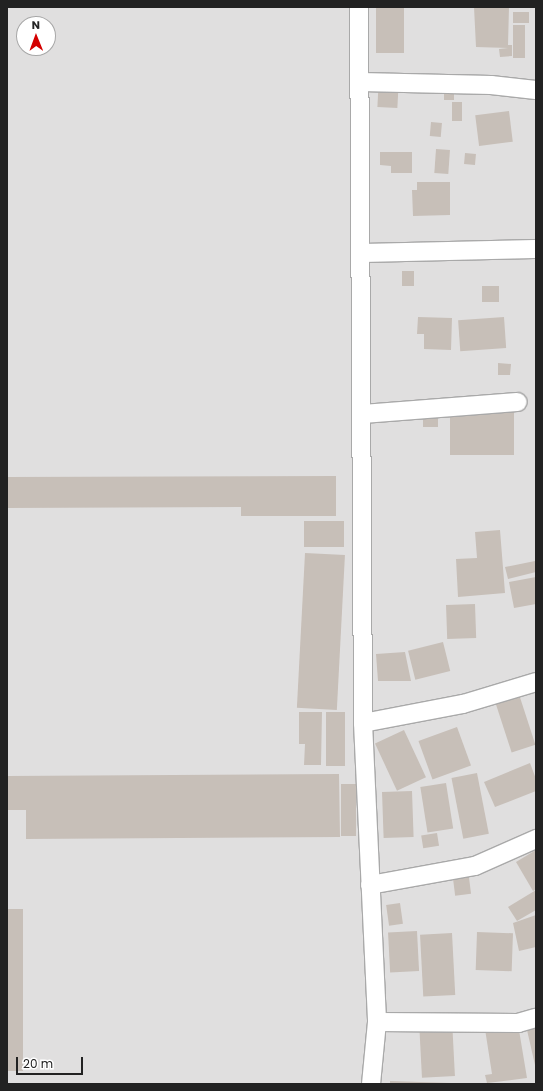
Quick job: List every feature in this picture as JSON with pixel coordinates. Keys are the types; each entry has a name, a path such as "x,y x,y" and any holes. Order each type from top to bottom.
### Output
{"street":[{"path":"358,7 361,82 363,722 370,885 375,934 377,1022 371,1084"},
{"path":"361,82 491,85 536,90"},
{"path":"361,253 536,249"},
{"path":"362,414 518,402"},
{"path":"363,722 463,704 536,682"},
{"path":"370,885 475,866 536,839"},
{"path":"377,1022 518,1023 536,1018"}],"shaded area":[{"path":"7,7 536,7 536,1084 7,1084"}],"building":[{"path":"376,7 404,7 404,53 376,53"},
{"path":"474,7 509,7 508,45 512,45 512,56 500,57 499,49 508,48 476,47"},
{"path":"513,12 529,12 529,23 513,23"},
{"path":"513,25 525,25 525,58 513,58"},
{"path":"379,76 399,77 397,108 377,107"},
{"path":"444,90 454,90 454,100 444,100"},
{"path":"452,102 462,102 462,121 452,121"},
{"path":"509,111 513,142 479,146 475,115"},
{"path":"431,122 442,123 441,137 430,136"},
{"path":"436,149 450,150 448,174 434,173"},
{"path":"380,152 412,152 412,173 391,173 391,166 380,165"},
{"path":"465,153 476,154 475,165 464,164"},
{"path":"417,182 450,182 450,215 413,216 412,190 417,190"},
{"path":"402,271 414,271 414,286 402,286"},
{"path":"482,286 499,286 499,302 482,302"},
{"path":"418,317 452,318 451,350 424,349 424,334 417,334"},
{"path":"504,317 506,348 460,351 458,320"},
{"path":"498,363 511,364 510,375 498,375"},
{"path":"423,403 438,403 438,427 423,427"},
{"path":"450,407 514,407 514,455 450,455"},
{"path":"336,476 336,516 241,516 241,507 7,508 7,477"},
{"path":"304,521 344,521 344,547 304,547"},
{"path":"500,530 505,593 458,597 456,559 477,558 475,532"},
{"path":"305,553 345,555 337,710 297,708"},
{"path":"535,561 536,572 508,579 505,567"},
{"path":"536,577 536,604 514,608 509,582"},
{"path":"475,604 476,638 447,639 446,605"},
{"path":"443,642 450,671 415,680 408,651"},
{"path":"405,652 411,681 378,681 376,654"},
{"path":"515,682 535,745 512,752 491,690"},
{"path":"299,712 322,712 321,765 304,765 305,744 299,744"},
{"path":"326,712 345,712 345,766 326,766"},
{"path":"457,727 471,766 432,780 418,741"},
{"path":"404,730 426,777 397,791 375,744"},
{"path":"530,763 536,779 536,791 495,807 484,782"},
{"path":"477,773 489,834 463,839 451,778"},
{"path":"339,774 340,837 26,839 26,810 7,810 7,776"},
{"path":"446,783 453,828 428,833 420,787"},
{"path":"341,784 356,784 356,836 341,836"},
{"path":"412,791 414,837 384,838 382,792"},
{"path":"437,833 439,846 423,848 421,836"},
{"path":"536,850 536,889 533,891 516,862"},
{"path":"467,861 471,894 455,896 451,863"},
{"path":"536,890 536,910 517,921 508,907"},
{"path":"400,903 403,924 389,926 386,905"},
{"path":"7,909 23,909 23,1071 7,1071"},
{"path":"536,915 536,947 519,951 513,923"},
{"path":"417,931 419,971 390,972 388,933"},
{"path":"477,932 513,933 512,971 476,970"},
{"path":"452,933 455,995 423,997 420,935"},
{"path":"452,1020 455,1076 422,1078 419,1022"},
{"path":"518,1024 527,1078 487,1083 485,1075 492,1074 485,1029"},
{"path":"536,1028 536,1065 535,1065 527,1030"},
{"path":"390,1081 451,1083 451,1084 390,1084"}]}
